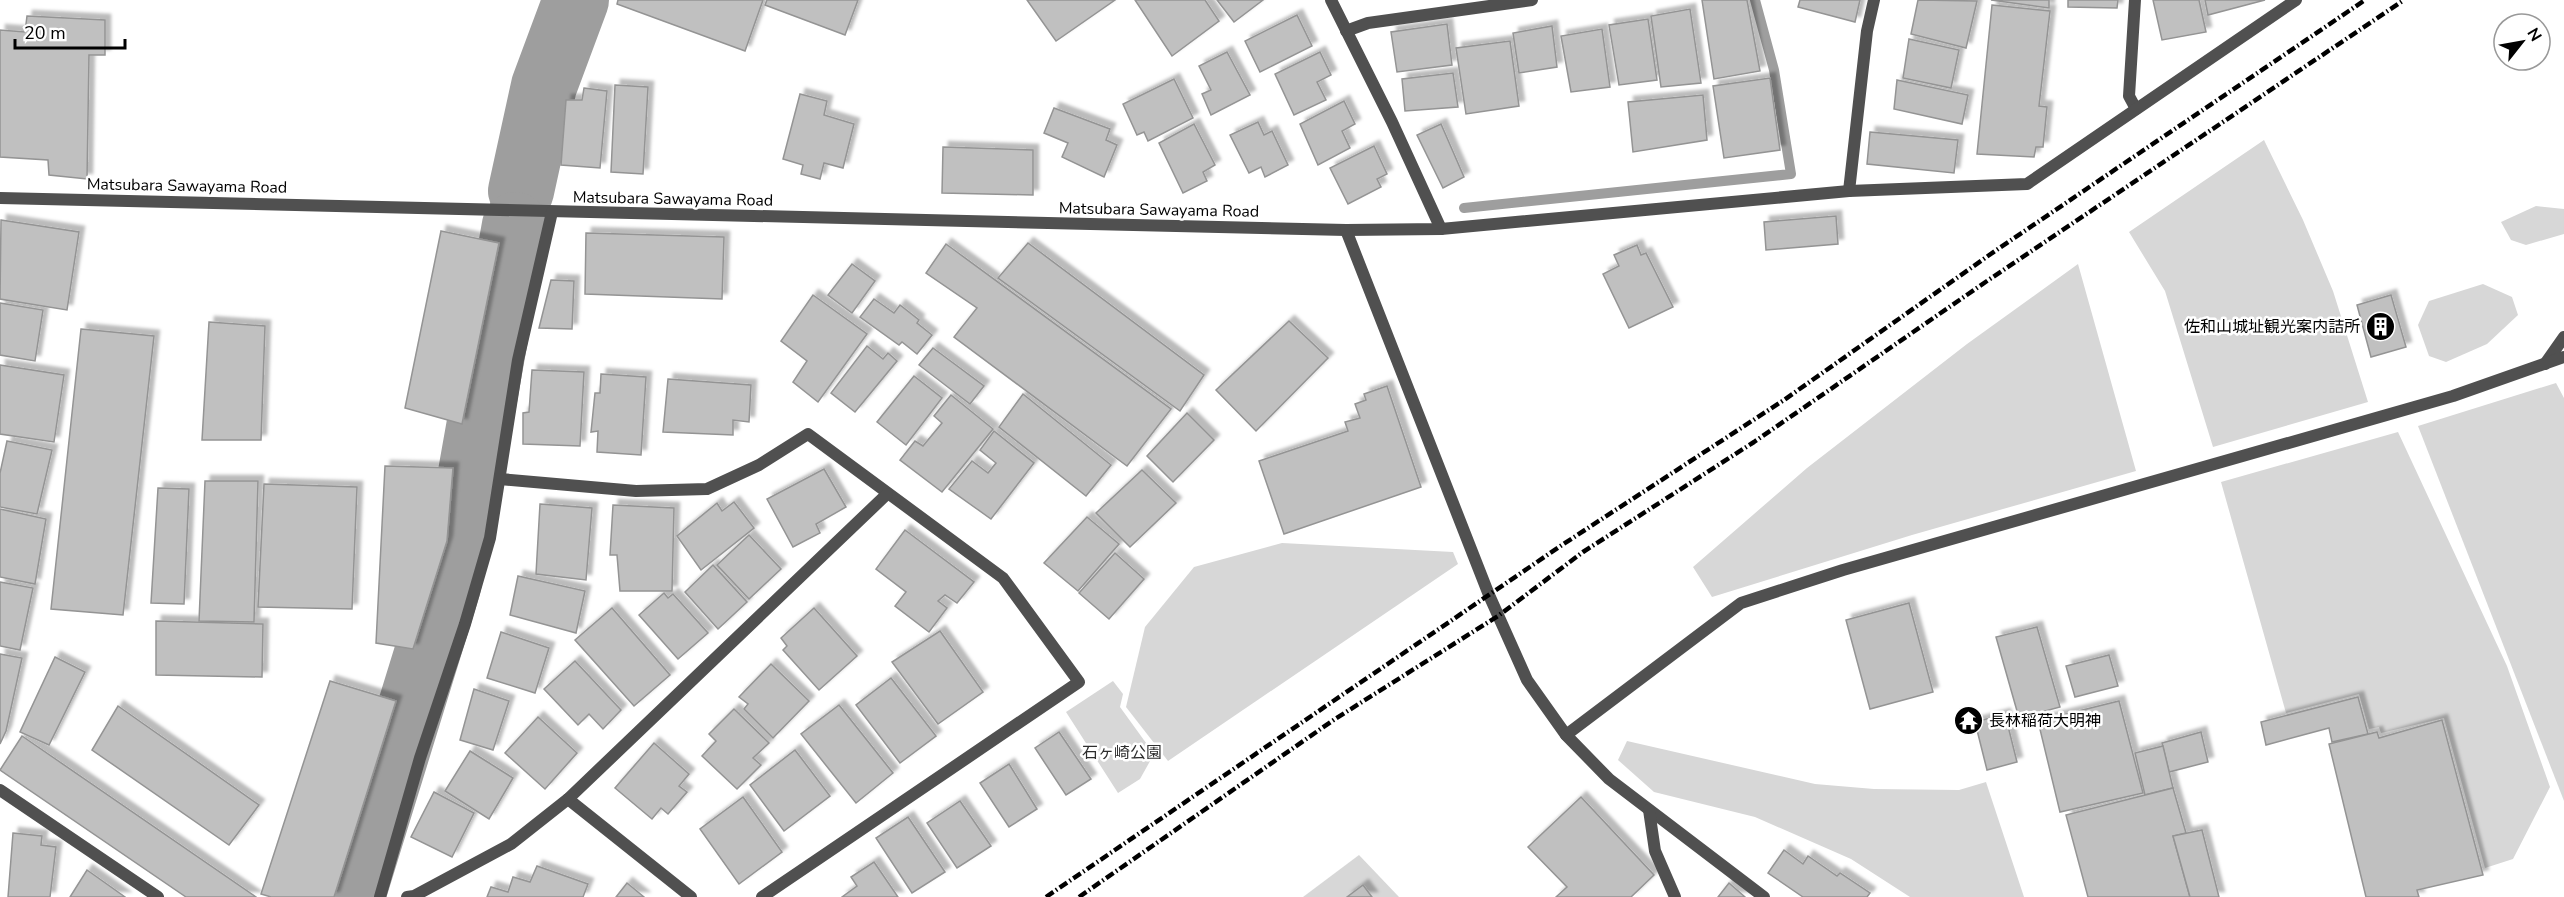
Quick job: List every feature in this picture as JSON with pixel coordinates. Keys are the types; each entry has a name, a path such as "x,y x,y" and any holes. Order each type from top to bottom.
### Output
{"street":[{"path":"1331,0 1392,122 1441,229"},
{"path":"1346,32 1368,23 1532,0"},
{"path":"1849,191 1867,31 1874,0"},
{"path":"2135,0 2129,96 2136,109"},
{"name":"Matsubara Sawayama Road","path":"0,198 1346,230 1441,229 1849,191 2027,184 2296,0"},
{"path":"380,897 420,758 465,624 487,549 518,360 552,212"},
{"path":"1346,230 1489,595 1527,680 1566,735 1609,779 1764,897"},
{"path":"2545,364 2564,337"},
{"path":"1566,735 1741,603 1843,570 2453,396 2564,357"},
{"path":"500,478 636,491 707,489 759,465 808,434 1002,578 1079,682 762,897"},
{"path":"407,897 414,896 511,844 568,799 887,494"},
{"path":"0,790 158,897"},
{"path":"568,799 691,897"},
{"path":"1648,810 1655,851 1675,897"}],"green space":[{"path":"2264,140 2303,220 2333,291 2368,402 2213,447 2165,291 2129,232"},
{"path":"2536,206 2564,209 2564,234 2526,245 2511,240 2501,222"},
{"path":"2078,264 2136,471 1912,535 1712,597 1693,567 1807,468 1967,344"},
{"path":"2483,284 2512,297 2518,315 2487,344 2446,362 2429,356 2418,325 2429,301"},
{"path":"2556,383 2564,398 2564,801 2418,426"},
{"path":"2398,432 2507,666 2550,787 2513,859 2485,868 2444,718 2381,733 2379,727 2369,729 2359,694 2286,713 2221,482"},
{"path":"1282,543 1453,552 1458,564 1168,761 1126,707 1145,627 1194,567"},
{"name":"石ヶ崎公園","path":"1113,681 1123,694 1120,707 1154,754 1140,779 1118,793 1066,712"},
{"path":"1627,741 1815,784 1874,789 1959,790 1986,782 2024,897 1910,897 1851,859 1755,817 1654,792 1618,760"},
{"path":"1359,855 1399,897 1303,897"}],"building":[{"path":"618,0 763,0 745,51 617,4"},
{"path":"767,0 858,0 845,35 765,5"},
{"path":"1027,0 1115,0 1056,41"},
{"path":"1135,0 1205,0 1219,21 1172,56"},
{"path":"1217,0 1263,0 1234,22"},
{"path":"1702,0 1747,0 1760,71 1714,79"},
{"path":"1800,0 1860,0 1855,22 1798,7"},
{"path":"1918,0 1977,1 1966,48 1911,34"},
{"path":"1991,0 2049,0 2049,8"},
{"path":"2068,0 2118,0 2117,8 2068,7"},
{"path":"2153,0 2199,0 2206,32 2162,40"},
{"path":"2205,0 2265,0 2208,15"},
{"path":"1992,5 2050,11 2039,106 2047,107 2043,147 2036,147 2034,157 1977,154"},
{"path":"1690,9 1701,83 1661,87 1651,16"},
{"path":"1297,15 1312,46 1260,72 1245,41"},
{"path":"27,16 105,20 105,55 89,55 87,179 49,175 48,160 0,157 0,30 25,32"},
{"path":"1648,19 1657,80 1619,85 1609,25"},
{"path":"1447,24 1452,65 1397,72 1391,32"},
{"path":"1552,26 1557,67 1519,73 1513,33"},
{"path":"1602,29 1610,87 1571,92 1561,36"},
{"path":"1909,39 1959,50 1951,88 1903,78"},
{"path":"1510,41 1519,106 1466,114 1456,48"},
{"path":"1227,52 1250,95 1211,115 1202,94 1211,90 1199,66"},
{"path":"1320,52 1331,75 1317,82 1326,100 1294,115 1275,74"},
{"path":"1453,73 1458,107 1405,111 1402,79"},
{"path":"1770,78 1780,150 1724,158 1713,86"},
{"path":"1174,79 1193,118 1148,141 1144,132 1137,135 1123,104"},
{"path":"1897,80 1968,95 1962,124 1894,109"},
{"path":"615,85 648,87 643,174 611,172"},
{"path":"584,88 607,91 600,168 561,165 566,100 582,100"},
{"path":"800,94 827,101 824,115 854,124 843,168 824,163 820,179 801,174 803,165 783,159"},
{"path":"1703,95 1707,140 1633,152 1628,102"},
{"path":"1344,101 1355,124 1342,131 1350,148 1318,165 1300,124"},
{"path":"1054,108 1110,129 1106,140 1117,145 1104,177 1062,157 1068,143 1044,133"},
{"path":"1258,122 1264,135 1272,131 1288,165 1265,177 1261,167 1249,173 1230,135"},
{"path":"1194,124 1215,165 1203,172 1207,181 1183,193 1159,143"},
{"path":"1441,124 1464,177 1443,188 1417,135"},
{"path":"1870,132 1958,140 1954,173 1867,164"},
{"path":"1374,146 1387,174 1377,179 1381,187 1348,204 1330,168"},
{"path":"943,147 1033,150 1033,195 942,193"},
{"path":"1836,216 1838,244 1766,250 1764,222"},
{"path":"1,220 79,232 67,310 0,299"},
{"path":"441,231 499,243 462,424 405,408"},
{"path":"586,233 724,237 722,299 585,294"},
{"path":"1028,243 1204,375 1180,411 998,278"},
{"path":"946,244 1171,409 1127,466 954,337 977,308 926,273"},
{"path":"1637,245 1641,255 1646,253 1673,307 1629,328 1603,274 1619,266 1614,255"},
{"path":"852,264 875,281 852,313 828,295"},
{"path":"551,280 574,281 572,329 539,328"},
{"path":"813,295 867,334 818,402 793,382 807,361 781,341"},
{"name":"佐和山城址観光案内詰所","path":"2391,295 2406,347 2371,357 2357,305"},
{"path":"874,299 894,313 900,305 919,320 917,323 932,335 917,354 902,342 899,345 860,317"},
{"path":"0,303 43,310 35,361 0,355"},
{"path":"1289,321 1328,358 1256,431 1216,390"},
{"path":"209,322 265,326 261,440 202,440"},
{"path":"81,329 154,336 123,615 51,609"},
{"path":"867,346 883,359 888,353 897,361 855,412 831,393"},
{"path":"933,348 984,386 970,404 919,365"},
{"path":"0,365 64,375 54,442 0,434"},
{"path":"532,370 584,372 580,446 523,444 523,413 529,412"},
{"path":"601,374 646,377 641,455 597,452 598,431 591,432 595,393 600,393"},
{"path":"914,376 942,398 906,445 877,422"},
{"path":"668,379 751,385 749,422 733,420 733,435 663,432"},
{"path":"1387,386 1421,487 1284,534 1259,461 1348,431 1345,422 1360,418 1355,404 1366,400 1364,394"},
{"path":"1023,394 1111,465 1086,496 999,427"},
{"path":"951,395 993,429 942,492 900,460 915,441 923,446 942,423 934,416"},
{"path":"1187,413 1214,440 1173,482 1147,456"},
{"path":"994,431 1034,463 991,519 949,489 972,461 988,473 996,463 980,450"},
{"path":"7,441 52,450 37,514 0,507 0,473"},
{"path":"385,466 453,468 447,541 413,649 376,643"},
{"path":"824,469 846,507 816,524 820,533 793,547 767,499"},
{"path":"1142,470 1176,503 1130,547 1096,513"},
{"path":"205,481 258,481 254,622 199,621"},
{"path":"264,484 357,487 352,609 258,607"},
{"path":"158,488 189,489 184,604 151,603"},
{"path":"734,502 754,528 701,570 677,536 717,503 722,511"},
{"path":"540,504 592,508 586,580 536,574"},
{"path":"613,505 674,508 672,591 620,591 617,555 610,555"},
{"path":"0,509 46,519 35,584 0,577"},
{"path":"1087,517 1119,544 1078,591 1044,563"},
{"path":"905,530 974,582 957,603 945,595 938,601 947,608 929,632 895,606 906,592 876,569"},
{"path":"749,535 781,569 749,599 717,565"},
{"path":"1115,553 1144,579 1109,619 1079,593"},
{"path":"713,565 747,602 718,629 685,592"},
{"path":"518,576 585,591 576,633 510,615"},
{"path":"0,582 33,588 20,650 0,646"},
{"path":"664,593 668,598 673,594 708,633 678,659 639,615"},
{"path":"1909,603 1933,692 1870,709 1846,620"},
{"path":"612,608 670,675 634,706 575,640"},
{"path":"814,608 857,656 819,690 783,650 787,646 781,638"},
{"path":"156,621 263,624 262,677 156,675"},
{"path":"2037,627 2060,707 2019,718 1996,637"},
{"path":"940,631 983,692 938,724 892,662"},
{"path":"501,632 549,648 535,693 487,678"},
{"path":"0,654 22,658 6,731 0,744"},
{"path":"2109,655 2118,686 2075,697 2066,666"},
{"path":"55,657 85,672 49,745 20,732"},
{"path":"575,661 621,710 603,729 589,714 578,725 544,689"},
{"path":"771,664 809,701 773,738 744,709 748,704 739,697"},
{"path":"891,678 936,736 900,763 856,705"},
{"path":"330,681 396,701 334,897 271,897 261,894"},
{"path":"474,689 509,701 493,750 460,740"},
{"path":"2358,697 2368,734 2332,742 2329,728 2266,745 2261,722"},
{"path":"2119,701 2143,793 2060,812 2038,721"},
{"path":"839,705 893,773 856,803 801,734"},
{"path":"118,706 259,805 229,845 92,750"},
{"path":"734,709 769,743 753,758 761,765 737,789 702,756 716,741 709,734"},
{"path":"2005,714 2017,762 1987,770 1975,722"},
{"path":"538,717 577,753 545,789 505,753"},
{"path":"2442,720 2483,875 2417,890 2419,897 2366,897 2329,744 2377,732 2379,738"},
{"path":"1059,732 1091,779 1066,795 1035,748"},
{"path":"2201,732 2208,762 2169,772 2162,743"},
{"path":"22,736 256,897 186,897 0,770"},
{"path":"654,743 689,774 679,786 687,792 668,814 661,808 652,819 615,788"},
{"path":"2163,746 2173,788 2145,795 2135,753"},
{"path":"795,750 830,796 784,831 750,785"},
{"path":"470,751 513,778 489,819 445,791"},
{"path":"1009,764 1037,809 1009,827 980,783"},
{"path":"2173,788 2186,833 2173,836 2190,897 2088,897 2066,815"},
{"path":"434,792 474,813 452,857 411,837"},
{"path":"743,797 782,852 739,884 700,829"},
{"path":"1581,797 1654,875 1631,897 1556,897 1567,887 1528,847"},
{"path":"960,801 991,846 957,868 927,823"},
{"path":"908,817 945,872 912,893 876,838"},
{"path":"2202,830 2219,897 2190,897 2173,836"},
{"path":"13,833 42,836 41,845 56,847 50,897 8,897"},
{"path":"1784,850 1803,864 1808,856 1837,876 1840,873 1870,893 1867,897 1803,897 1768,873"},
{"path":"874,862 898,897 842,897 857,886 851,877"},
{"path":"537,866 588,884 583,897 487,897 491,887 508,892 513,877 530,882"},
{"path":"87,870 125,897 70,897"},
{"path":"627,883 644,897 616,897"},
{"path":"1729,883 1745,897 1718,897"},
{"path":"1363,885 1372,897 1347,897"}],"waterway":[{"path":"521,191 544,86 576,0"},
{"path":"1464,208 1791,174 1774,70 1755,0"},
{"path":"352,897 448,586 466,501 515,225"}],"railway":[{"path":"1046,897 1562,545 1784,400 1995,251 2365,0"},
{"path":"1079,897 1335,719 1498,616 1583,552 1754,442 1987,281 2404,0"}],"place":[{"name":"佐和山城址観光案内詰所","path":"2381,326"},
{"name":"長林稲荷大明神","path":"1968,720"}]}
